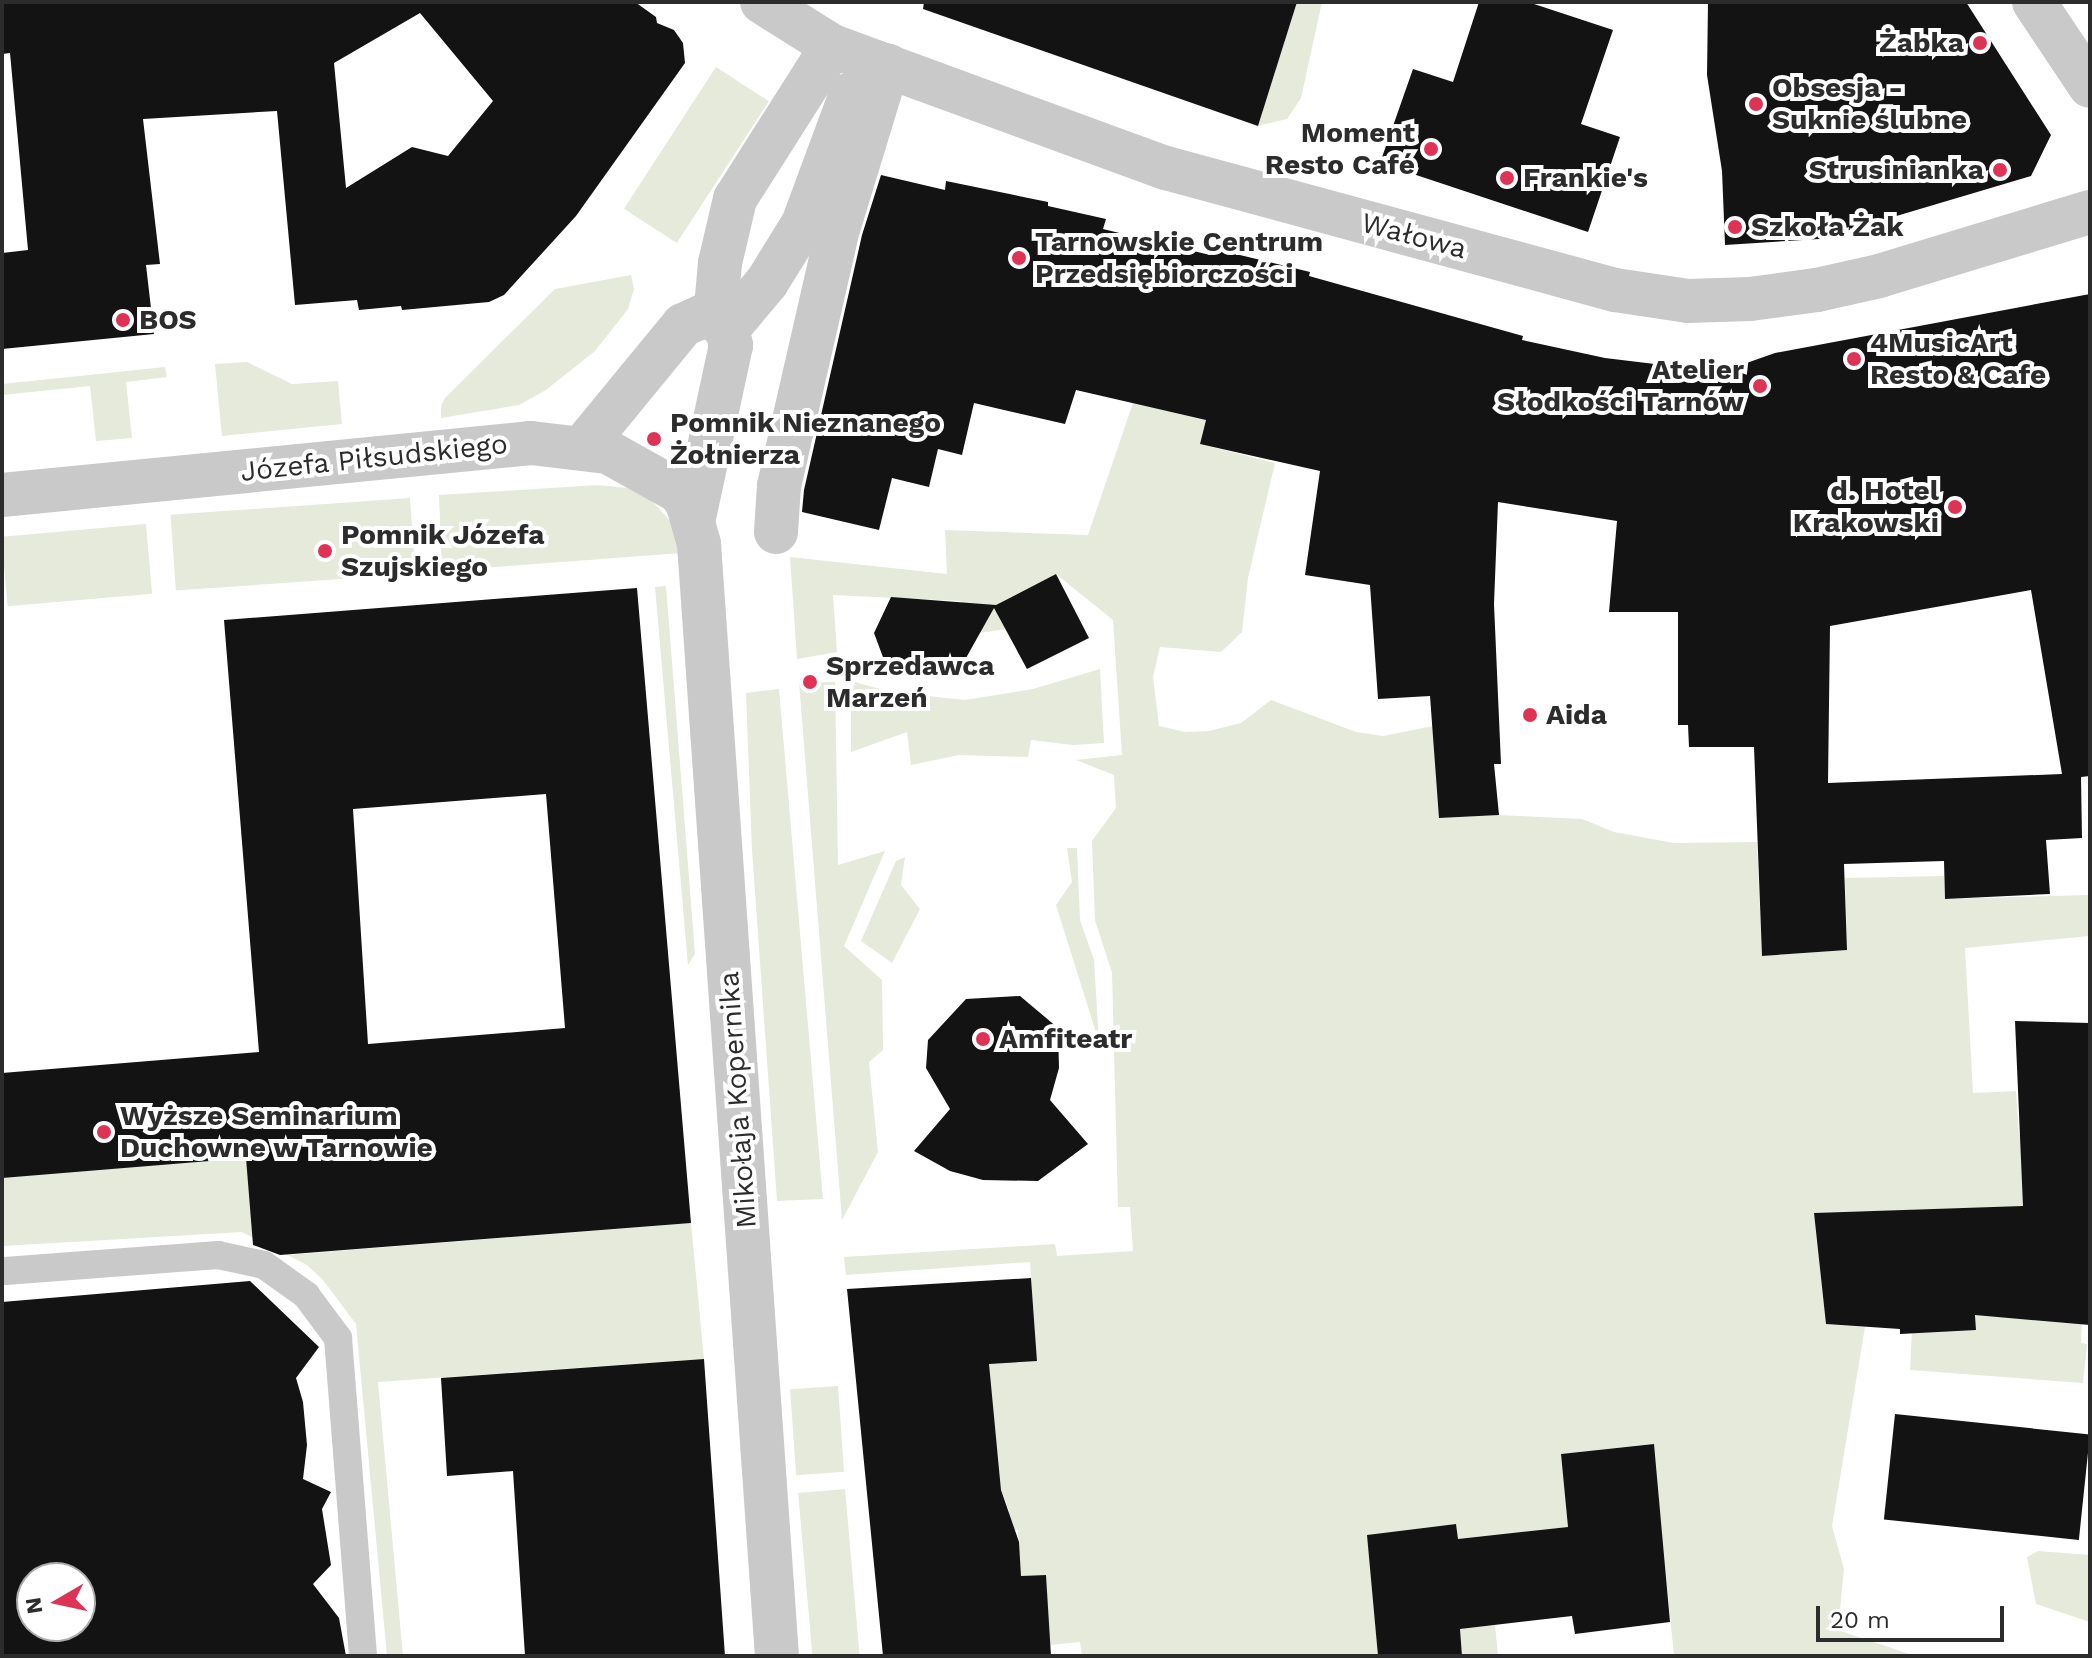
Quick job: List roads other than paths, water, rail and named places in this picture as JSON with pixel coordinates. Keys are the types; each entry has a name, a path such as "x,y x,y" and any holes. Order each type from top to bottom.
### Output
{"street":[{"name":"Wałowa","path":"762,2 861,56 1166,168 1615,290 1688,301 1750,299 1817,290 1879,276 2090,212"},
{"path":"2034,2 2090,86"},
{"path":"721,324 767,282 803,224 861,56"},
{"path":"696,533 731,345 721,324 720,263 735,199 861,56"},
{"path":"776,532 779,486 838,229 861,56"},
{"path":"582,448 683,325 703,316 721,324"},
{"name":"Józefa Piłsudskiego","path":"2,495 531,443 608,452 680,492 696,533"},
{"name":"Mikołaja Kopernika","path":"696,533 777,1656"}],"lane":[{"path":"5,1271 218,1255 264,1265 306,1295 338,1338 363,1656"}],"place":[{"name":"Żabka","path":"1980,43"},
{"name":"Obsesja - Suknie ślubne","path":"1756,104"},
{"name":"Moment Resto Café","path":"1431,149"},
{"name":"Strusinianka","path":"2000,170"},
{"name":"Frankie's","path":"1507,178"},
{"name":"Szkoła Żak","path":"1735,227"},
{"name":"Tarnowskie Centrum Przedsiębiorczości","path":"1019,258"},
{"name":"BOS","path":"123,320"},
{"name":"4MusicArt Resto & Cafe","path":"1854,359"},
{"name":"Atelier Słodkości Tarnów","path":"1760,386"},
{"name":"Pomnik Nieznanego Żołnierza","path":"654,439"},
{"name":"d. Hotel Krakowski","path":"1955,507"},
{"name":"Pomnik Józefa Szujskiego","path":"325,551"},
{"name":"Sprzedawca Marzeń","path":"810,682"},
{"name":"Aida","path":"1530,715"},
{"name":"Amfiteatr","path":"983,1039"},
{"name":"Wyższe Seminarium Duchowne w Tarnowie","path":"104,1132"}]}
